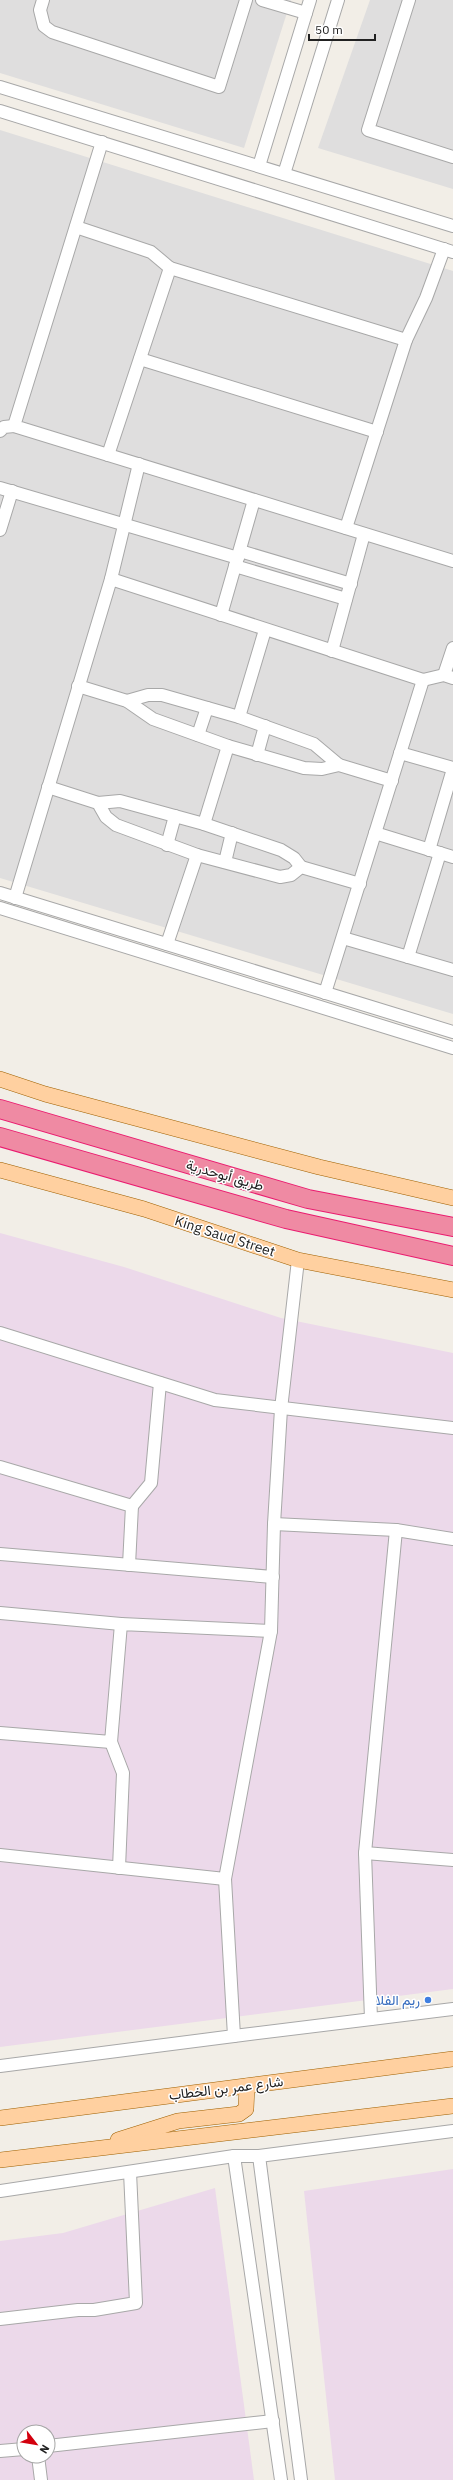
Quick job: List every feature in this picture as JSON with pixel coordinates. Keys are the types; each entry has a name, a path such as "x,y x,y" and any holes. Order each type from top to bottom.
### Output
{"highway":[{"name":"طريق أبوحدرية","path":"0,1109 308,1199 453,1227"},
{"name":"طريق أبوحدرية","path":"0,1137 286,1219 366,1238 453,1256"},
{"path":"366,1238 453,1265"}],"main road":[{"path":"0,1079 45,1094 319,1167 453,1198"},
{"name":"King Saud Street","path":"0,1170 144,1209 298,1260 453,1290"},
{"name":"شارع عمر بن الخطاب","path":"0,2118 453,2059"},
{"path":"80,2151 178,2121 239,2114 246,2109 247,2086"},
{"path":"0,2160 453,2106"}],"street":[{"path":"43,0 40,10 44,26 52,32 219,87 246,0"},
{"path":"262,0 306,13"},
{"path":"259,166 310,0"},
{"path":"284,174 338,0"},
{"path":"409,0 368,130 453,157"},
{"path":"0,87 453,226"},
{"path":"0,110 448,250 406,340 346,528"},
{"path":"14,426 102,142"},
{"path":"76,227 151,252 170,268 406,340"},
{"path":"108,455 170,268"},
{"path":"140,360 377,432"},
{"path":"0,431 4,428 14,426 453,561"},
{"path":"15,898 111,578 139,464"},
{"path":"0,488 125,523 237,558 346,598"},
{"path":"0,530 12,491"},
{"path":"221,615 254,500"},
{"path":"332,651 364,534"},
{"path":"237,558 351,584"},
{"path":"111,578 265,630 423,680 449,677 453,648"},
{"path":"239,717 265,630"},
{"path":"326,993 423,680"},
{"path":"78,686 127,702 153,719 257,755 304,768 322,769 339,765"},
{"path":"127,702 148,695 162,695 239,717 314,744 339,765 392,781"},
{"path":"198,735 207,708"},
{"path":"257,755 265,726"},
{"path":"204,824 228,746"},
{"path":"400,753 453,769 429,850"},
{"path":"48,787 98,803 120,801 204,824 288,853 300,867 360,884"},
{"path":"98,803 106,818 116,824 167,845 197,855 280,877 291,875 300,867"},
{"path":"167,845 175,816"},
{"path":"225,862 232,833"},
{"path":"375,833 453,857"},
{"path":"408,957 440,853"},
{"path":"167,944 197,855"},
{"path":"0,893 453,1032"},
{"path":"0,908 453,1048"},
{"path":"343,938 453,970"},
{"path":"234,2036 225,1879 271,1631 274,1524 281,1409 298,1260"},
{"path":"0,1334 215,1400 281,1409 453,1428"},
{"path":"130,1565 132,1506 151,1483 160,1383"},
{"path":"0,1467 132,1506"},
{"path":"274,1524 396,1530 453,1539"},
{"path":"370,2020 365,1853 396,1530"},
{"path":"0,1554 273,1577"},
{"path":"0,1613 121,1624 271,1631"},
{"path":"119,1868 122,1773 110,1742 121,1624"},
{"path":"0,1733 110,1742"},
{"path":"365,1853 453,1860"},
{"path":"0,1855 225,1879"},
{"path":"0,2066 453,2009"},
{"path":"0,2191 234,2156 259,2156 453,2131"},
{"path":"234,2156 281,2480"},
{"path":"259,2156 301,2480"},
{"path":"0,2319 78,2310 94,2310 136,2303 130,2172"},
{"path":"56,2445 273,2421"},
{"path":"0,2452 16,2450"},
{"path":"39,2464 40,2480"}],"shaded area":[{"path":"0,0 291,0 244,148 0,73"},
{"path":"370,0 453,0 453,189 318,148"},
{"path":"0,130 453,271 453,1014 0,878"},
{"path":"0,1233 124,1267 281,1318 453,1353 453,1989 0,2047"},
{"path":"453,2169 453,2480 335,2480 304,2191"},
{"path":"215,2188 254,2480 0,2480 0,2241 63,2233"}],"place":[{"name":"ريم الفلا","path":"428,2000"}]}
